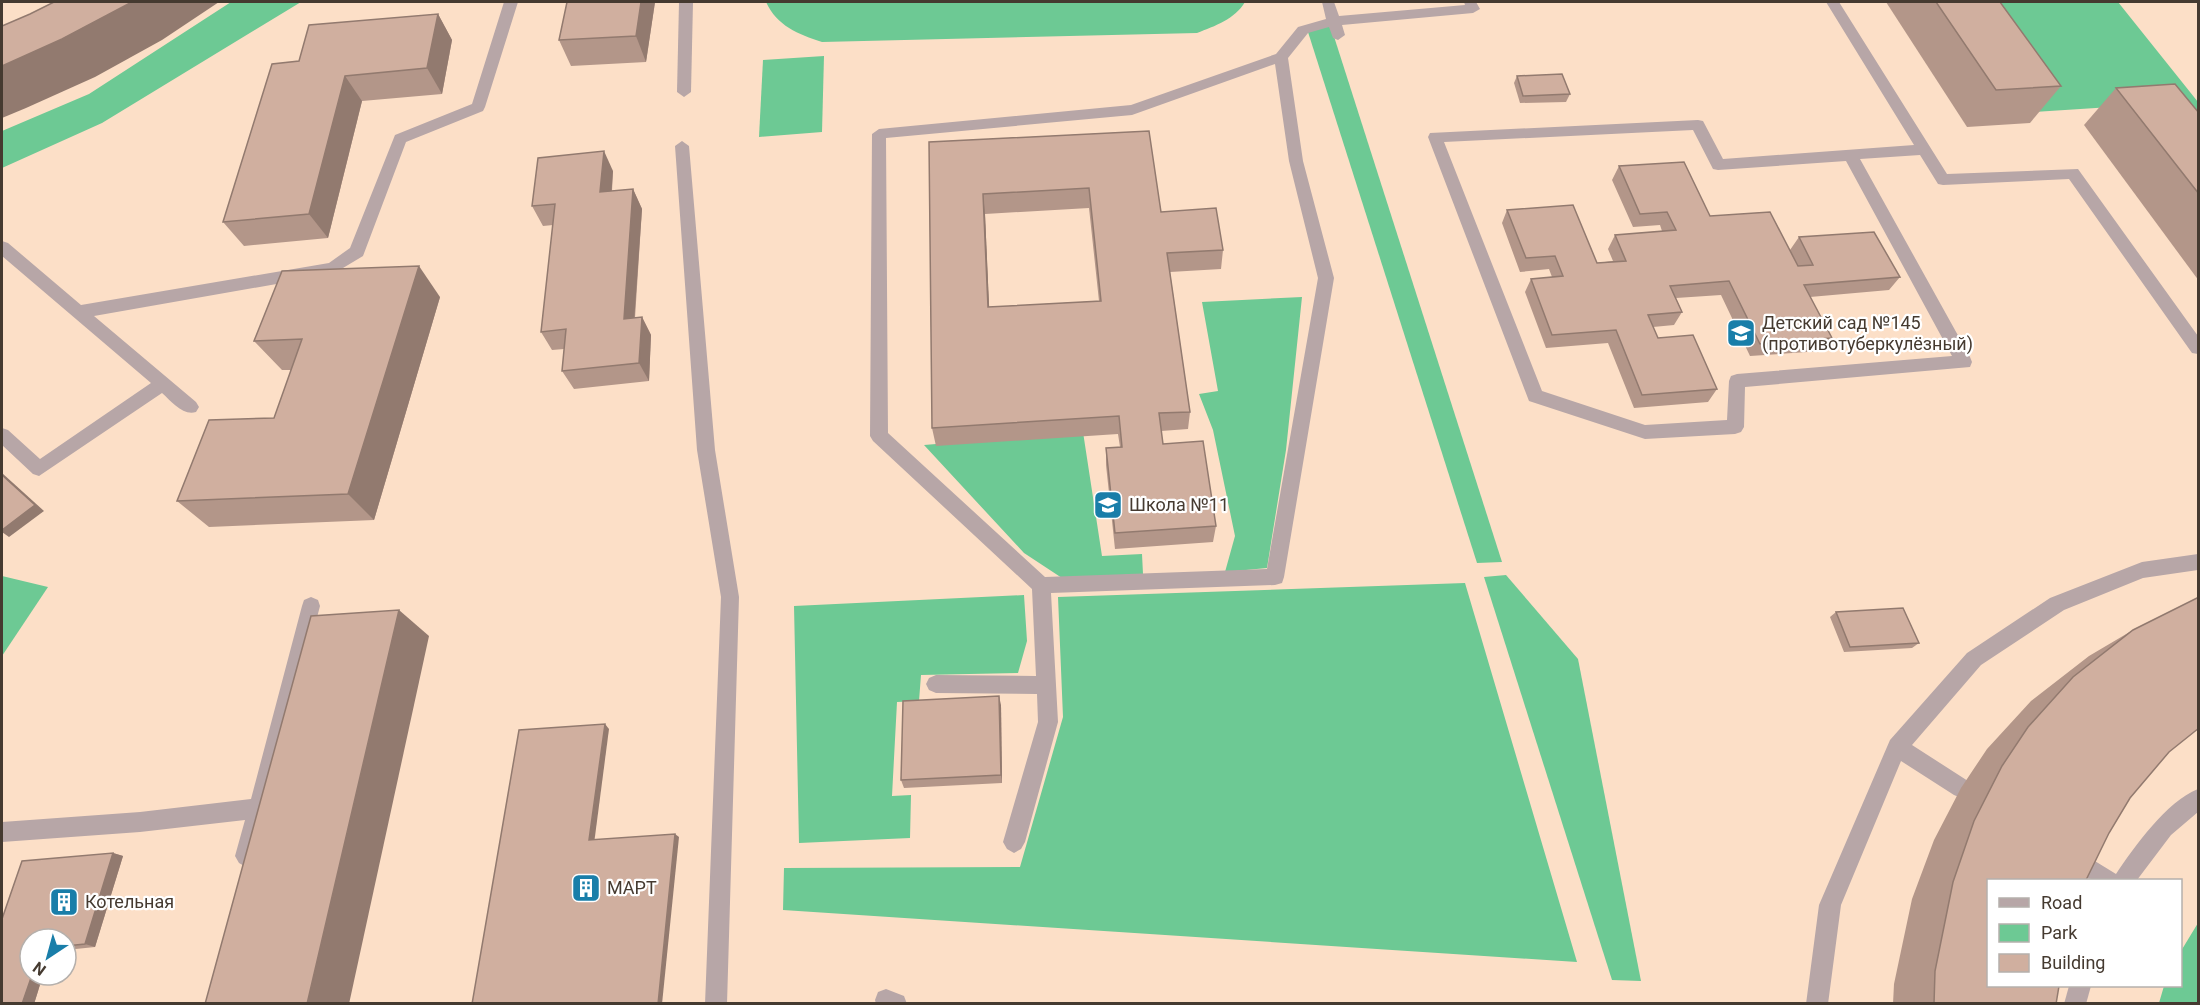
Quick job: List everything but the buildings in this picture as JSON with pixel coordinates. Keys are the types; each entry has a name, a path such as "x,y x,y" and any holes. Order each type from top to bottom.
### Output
{"street":[{"path":"78,312 333,268 357,252 400,139 478,107 511,2"},
{"path":"684,92 686,2"},
{"path":"1328,2 1338,35"},
{"path":"1014,842 1048,722 1041,585 879,436 879,134 1132,110 1281,57 1303,30 1334,21 1473,9 1470,2"},
{"path":"1833,2 1942,180 2073,173 2199,348"},
{"path":"1041,585 1275,577 1326,278 1296,161 1281,57"},
{"path":"1850,155 1964,362 1737,381 1735,427 1645,432 1535,396 1435,137 1698,125 1718,165 1923,149"},
{"path":"682,146 706,450 730,597 716,1004"},
{"path":"2,247 190,407"},
{"path":"2,435 39,470 163,384"},
{"path":"1817,1004 1830,905 1897,747 1974,658 2057,604 2142,570 2199,562"},
{"path":"241,877 311,606"},
{"path":"936,684 1046,685"},
{"path":"1897,747 1961,788"},
{"path":"2125,879 2164,828 2199,800"},
{"path":"2,832 140,822 258,808"},
{"path":"2062,852 2106,879"},
{"path":"2075,1004 2080,987"}],"green space":[{"path":"231,2 301,2 102,123 2,168 2,131 89,94"},
{"path":"766,2 1245,2 1230,17 1197,33 822,42 782,23"},
{"path":"1957,2 2118,2 2198,102 2198,179 2142,105 2034,112"},
{"path":"1330,24 1502,562 1477,563 1308,32"},
{"path":"824,56 822,132 759,137 763,60"},
{"path":"1302,297 1286,450 1267,568 1225,572 1235,536 1213,430 1199,394 1218,391 1202,302"},
{"path":"1083,432 1102,556 1142,554 1143,574 1062,578 1024,553 924,445"},
{"path":"1506,575 1578,659 1641,981 1612,980 1484,577"},
{"path":"2,576 48,587 2,656"},
{"path":"1465,583 1577,962 783,910 784,868 1020,867 1063,717 1058,597"},
{"path":"1024,595 1027,641 1018,673 921,675 919,701 897,702 892,796 911,795 910,838 799,843 794,606"},
{"path":"2198,923 2198,1003 2159,1003 2164,987 2182,987 2182,949"}],"place":[{"name":"Детский сад №145 (противотуберкулёзный)","path":"1741,333"},
{"name":"Школа №11","path":"1108,505"},
{"name":"МАРТ","path":"586,888"},
{"name":"Котельная","path":"64,902"}]}
